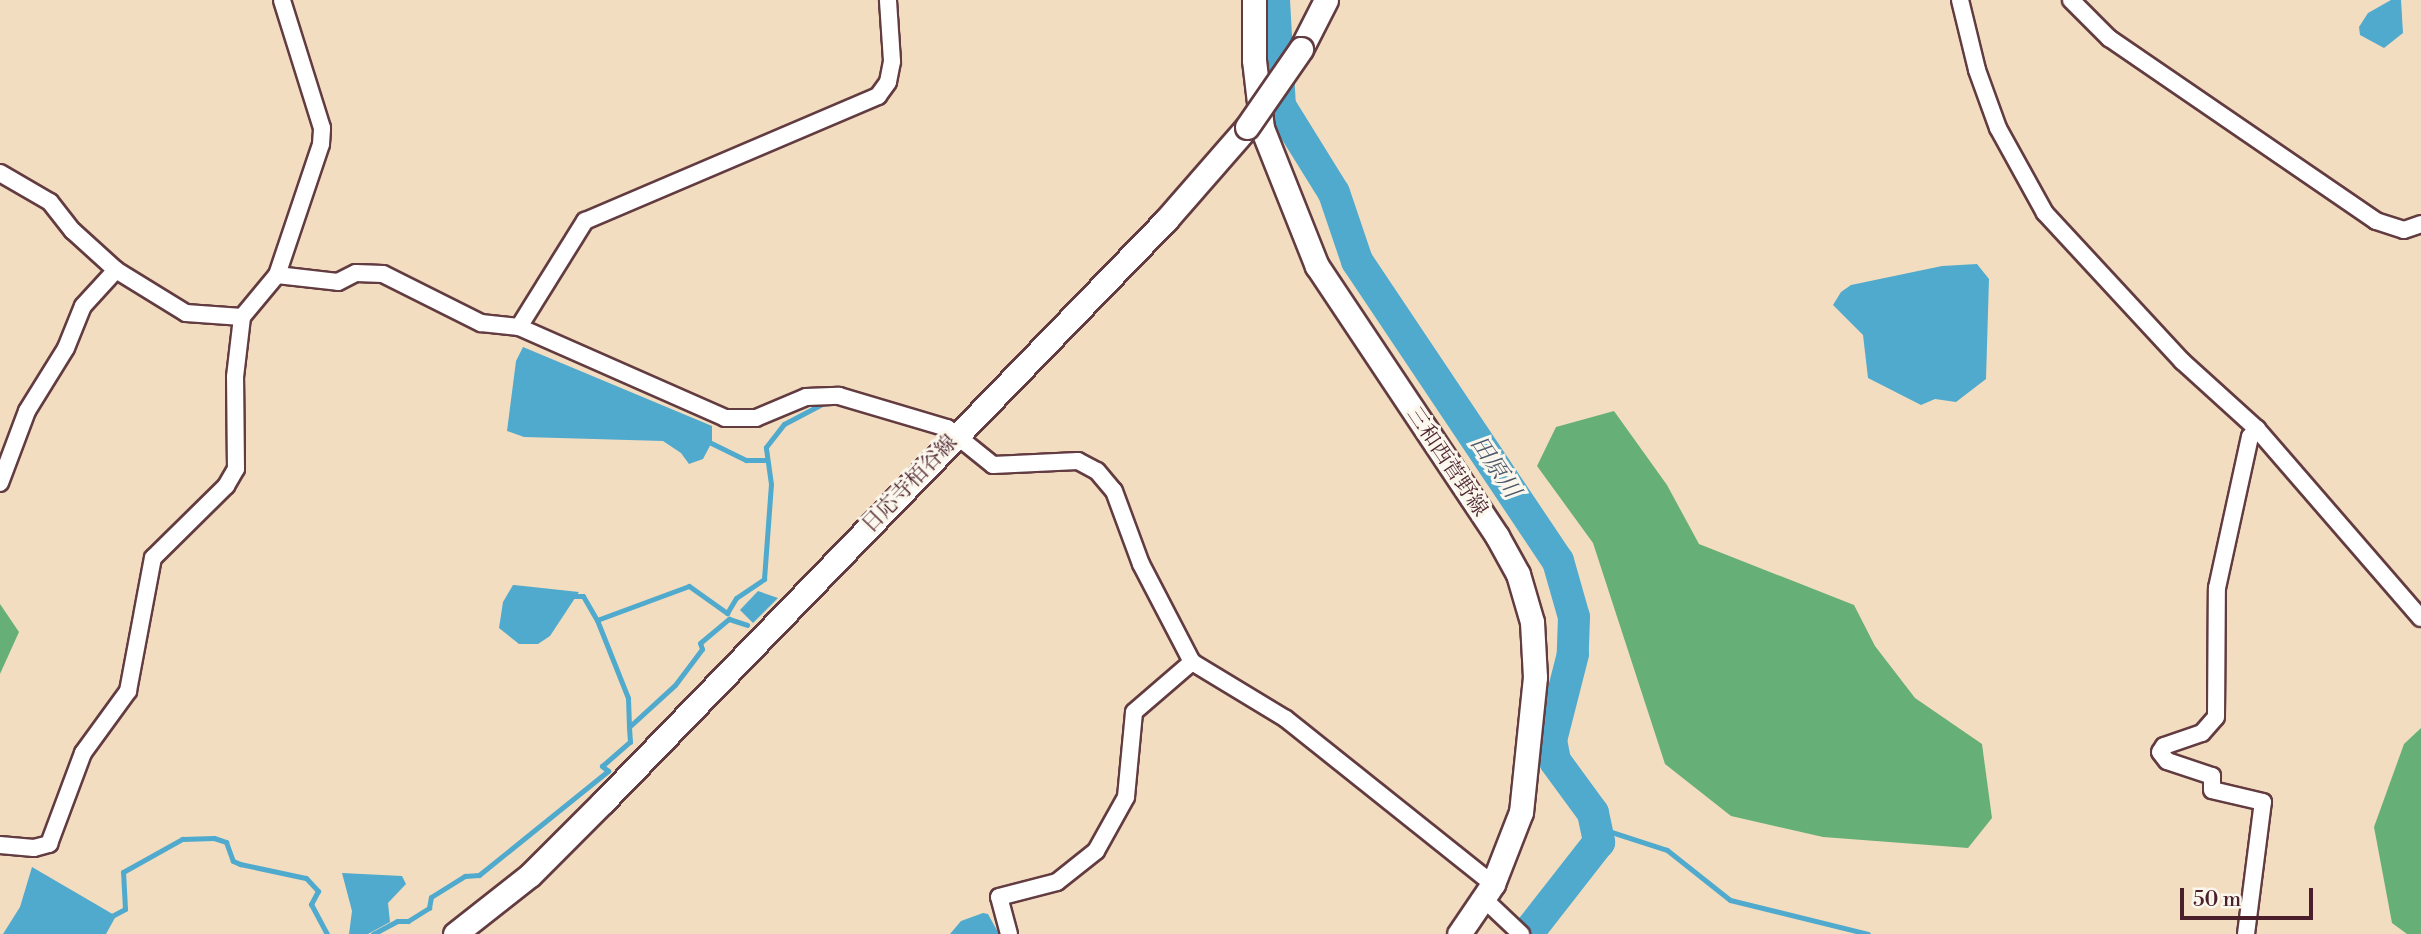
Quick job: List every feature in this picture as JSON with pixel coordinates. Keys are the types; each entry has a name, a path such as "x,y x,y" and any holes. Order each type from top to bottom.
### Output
{"main road":[{"name":"三和西菅野線","path":"1254,0 1254,60 1262,128 1317,266 1497,536 1518,574 1532,622 1535,677 1525,788 1515,836 1488,892 1459,934"},
{"name":"日応寺栢谷線","path":"455,934 530,875 1166,220 1247,127 1301,49 1326,0"}],"street":[{"path":"0,845 44,848 49,844 83,753 128,691 153,558 232,478 242,317 277,275 321,144 322,128 282,0"},
{"path":"519,327 585,221 878,96 888,82 892,61 888,0"},
{"path":"1961,0 1977,70 1998,128 2035,198 2182,361 2257,429 2421,618"},
{"path":"2071,0 2109,38 2376,221 2404,230 2421,224"},
{"path":"0,173 50,202 73,231 140,288 186,313 242,317"},
{"path":"0,483 27,411 66,348 83,306 116,270"},
{"path":"277,275 338,282 356,273 383,274 481,323 519,327 725,418 756,418 806,397 839,396 933,422 993,465 1078,461 1105,479 1121,505 1128,533 1183,651 1192,662 1286,719 1488,892 1519,932"},
{"path":"2246,934 2263,802 2212,790 2212,776 2167,761 2160,752 2164,746 2202,733 2216,718 2220,694 2214,662 2217,588 2250,437 2257,429"},
{"path":"1009,934 999,897 1056,883 1096,851 1126,797 1134,712 1192,662"}],"green space":[{"path":"1614,411 1667,485 1699,544 1854,605 1875,646 1915,698 1982,744 1992,818 1968,848 1823,837 1731,816 1665,764 1593,543 1537,466 1556,427"},
{"path":"0,604 19,632 0,674"},
{"path":"2421,728 2421,934 2407,934 2392,923 2374,827 2404,744"}],"water":[{"path":"2391,0 2401,0 2403,33 2384,48 2360,35 2359,27 2368,13"},
{"path":"1977,264 1989,279 1986,379 1956,402 1935,399 1921,405 1868,378 1863,335 1833,305 1841,292 1851,285 1942,266"},
{"path":"523,347 712,426 712,442 703,459 689,464 681,453 663,441 524,437 507,431 516,361"},
{"path":"513,585 579,592 550,636 538,644 519,644 499,628 503,602"},
{"path":"758,591 778,598 753,623 740,610"},
{"path":"32,867 116,916 106,934 3,934 20,907"},
{"path":"342,873 402,876 406,884 388,903 390,922 368,934 349,934 352,911"},
{"path":"983,913 988,914 999,934 950,934 961,921"}],"waterway":[{"name":"田原川","path":"1274,0 1280,106 1334,193 1357,261 1558,561 1574,617 1573,654 1551,740 1555,761 1593,813 1599,842 1527,934"},
{"path":"597,620 689,586 727,613 736,598 764,579 771,484 766,447 784,424 824,403"},
{"path":"705,440 746,460 765,460"},
{"path":"570,596 583,596 597,620 628,698 629,727"},
{"path":"373,934 397,921 408,921 429,908 431,897 465,876 479,875 608,771 602,766 630,742 629,727 675,685 702,649 700,643 729,619 747,625"},
{"path":"1599,828 1667,850 1730,900 1868,934"},
{"path":"110,917 125,909 123,872 182,839 214,838 226,842 233,861 306,878 318,891 311,904 327,934"}]}
